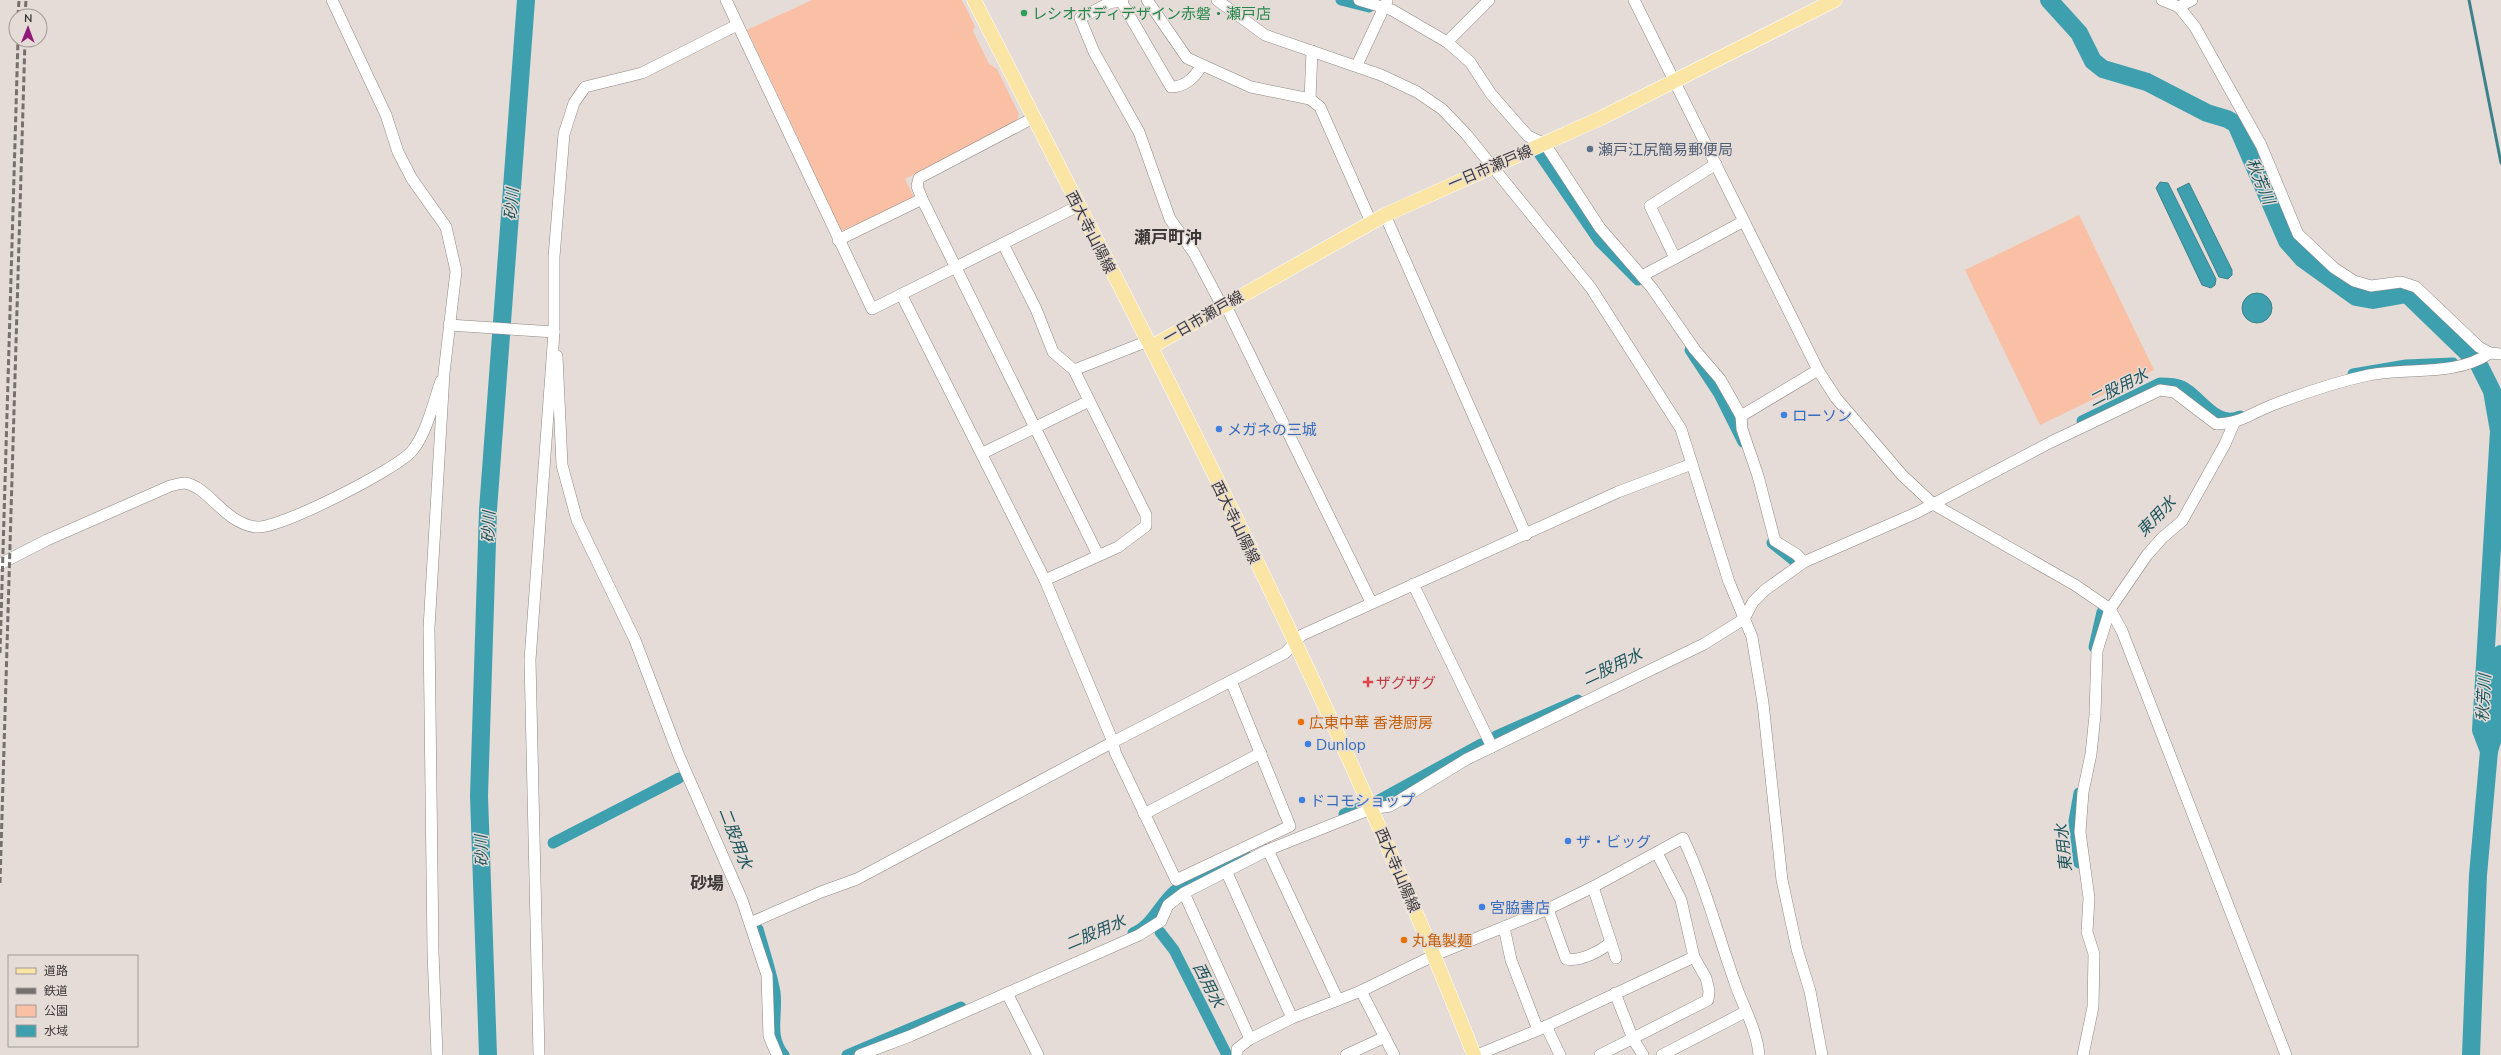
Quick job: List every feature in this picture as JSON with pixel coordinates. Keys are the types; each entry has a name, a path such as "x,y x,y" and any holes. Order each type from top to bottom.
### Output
{"main road":[{"name":"西大寺山陽線","path":"974,0 1149,344 1295,644 1371,809 1435,955 1475,1055"},
{"name":"一日市瀬戸線","path":"1149,344 1224,305 1371,222 1601,118 1835,0"}],"street":[{"path":"332,0 386,115 398,152 412,179 446,227 456,271 444,373 429,628 433,952 437,1055"},
{"path":"726,0 838,240 872,309 1078,206"},
{"path":"1201,66 1196,76 1178,87 1171,87 1122,0 1108,2 1080,18 1094,52 1139,132 1170,219 1194,253 1224,305 1371,602"},
{"path":"1147,0 1180,51 1187,58 1201,66 1251,87 1310,99 1320,108 1371,222"},
{"path":"1217,0 1265,35 1357,66 1417,92 1442,109 1493,167 1591,288 1681,429 1729,582 1752,637 1763,703 1782,880 1797,949 1810,991 1822,1055"},
{"path":"1359,0 1386,3 1447,42 1470,62 1491,94 1528,136 1545,144 1600,228 1642,276 1695,350 1720,379 1741,416 1742,429 1758,476 1775,541 1796,554 1804,562"},
{"path":"1447,42 1489,0"},
{"path":"1634,0 1818,370 1836,398 1902,475 1933,504 2075,585 2110,609 2122,632 2286,1055"},
{"path":"2162,0 2179,7 2195,26 2248,119 2261,145 2298,234 2334,268 2354,281 2371,286 2401,282 2416,287 2479,347 2496,354"},
{"path":"2179,7 2192,0"},
{"path":"1357,66 1386,3"},
{"path":"539,1055 530,660 554,332 554,257 564,134 580,92 585,87 642,73 737,25"},
{"path":"1310,99 1312,51"},
{"path":"1033,118 919,178 917,186 922,200 1036,427 1098,555"},
{"path":"1675,258 1650,206 1716,164"},
{"path":"838,240 922,200"},
{"path":"1385,215 1526,535"},
{"path":"1642,276 1744,221"},
{"path":"1003,244 1036,310 1053,352 1074,370 1146,515 1146,526 1118,547 1045,580"},
{"path":"901,294 983,453 1045,580 1113,742 1115,752 1176,880 1290,826 1231,681"},
{"path":"449,325 554,332"},
{"path":"554,332 559,370 562,465 577,520 636,640 678,756 750,923 767,974 769,1036 777,1055"},
{"path":"1074,370 1149,344"},
{"path":"860,1055 1139,935 1160,921 1168,905 1184,893 1227,873 1268,850 1371,809 1390,806 1467,759 1704,644 1744,619 1753,602 1765,590 1804,562 1933,504 2051,442 2160,390 2174,392 2216,424 2234,423 2269,406 2369,375 2456,368 2496,354"},
{"path":"1741,416 1818,370"},
{"path":"0,564 47,540 170,486 184,483 196,488 225,514 236,521 256,528 275,525 385,470 412,452 422,434 444,373"},
{"path":"983,453 1089,401"},
{"path":"2083,1055 2093,1007 2094,954 2087,932 2090,898 2080,832 2083,792 2091,754 2095,715 2097,651 2110,609 2147,556 2162,538 2182,521 2225,444 2234,423"},
{"path":"750,923 857,879 930,838 1285,653 1302,635 1371,602 1526,535 1618,492 1692,464"},
{"path":"1413,584 1492,747"},
{"path":"1144,814 1260,753"},
{"path":"1237,1055 1238,1049 1250,1039 1292,1018 1361,991 1435,955 1548,909 1593,887 1683,838 1701,878 1745,1012 1758,1039 1759,1055"},
{"path":"1268,850 1338,1000"},
{"path":"1600,1055 1708,1000 1709,991 1706,978 1694,957 1681,900 1657,853"},
{"path":"1227,873 1292,1018"},
{"path":"1593,887 1616,958"},
{"path":"1184,893 1250,1039"},
{"path":"1548,909 1566,959 1572,960 1595,952 1611,942"},
{"path":"1504,927 1511,960 1542,1028 1560,1055"},
{"path":"1475,1055 1542,1028 1694,957"},
{"path":"1361,991 1394,1055"},
{"path":"1007,993 1038,1055"},
{"path":"1615,994 1633,1038 1643,1055"},
{"path":"1662,1055 1745,1012"},
{"path":"1346,1055 1385,1037"}],"green space":[{"path":"812,0 962,0 975,26 973,31 989,64 997,69 1019,114 1016,122 905,179 913,195 911,200 841,231 808,166 807,157 747,30"},
{"path":"2079,215 2154,370 2040,425 1965,270"}],"water":[{"path":"2160,182 2168,183 2216,279 2215,285 2211,288 2202,285 2156,188"},
{"path":"2189,183 2232,270 2232,275 2228,279 2219,277 2177,189"},
{"path":"2257,293 2267,298 2272,308 2267,318 2257,323 2247,318 2242,308 2247,298"}],"waterway":[{"name":"砂川","path":"488,1055 479,796 488,510 526,0"},
{"path":"1341,0 1369,7"},
{"name":"秋芳川","path":"2049,0 2079,33 2093,61 2103,69 2147,82 2207,113 2227,119 2236,124 2287,241 2303,259 2356,297 2373,300 2407,294 2471,356"},
{"path":"2469,0 2501,163"},
{"path":"1540,155 1599,241 1638,280"},
{"path":"1690,350 1719,394 1743,442"},
{"name":"二股用水","path":"2353,374 2406,365 2453,363"},
{"name":"秋芳川","path":"2471,1055 2478,875 2489,751 2481,730 2499,431 2492,391 2480,367"},
{"name":"二股用水","path":"2082,421 2160,383 2182,386 2189,390 2216,414 2223,417 2231,418 2240,416"},
{"path":"1772,543 1797,563"},
{"name":"東用水","path":"2094,647 2102,612"},
{"path":"2489,751 2495,731 2501,654"},
{"name":"二股用水","path":"1496,736 1578,700"},
{"name":"二股用水","path":"1377,801 1481,744"},
{"name":"二股用水","path":"553,843 679,778"},
{"name":"東用水","path":"2079,793 2074,821 2079,863"},
{"name":"二股用水","path":"1344,814 1362,807"},
{"name":"二股用水","path":"1133,933 1145,925 1169,896 1181,886 1247,856"},
{"name":"二股用水","path":"758,929 775,992 776,1040 784,1055"},
{"name":"西用水","path":"1160,932 1174,950 1227,1055"},
{"name":"二股用水","path":"847,1055 961,1007"}],"railway":[{"path":"18,8 19,0"},
{"path":"26,0 26,8"},
{"path":"0,653 18,48"},
{"path":"0,883 25,48"}],"place":[{"name":"レシオボディデザイン赤磐・瀬戸店","path":"1024,13"},
{"name":"瀬戸江尻簡易郵便局","path":"1590,149"},
{"name":"ローソン","path":"1784,415"},
{"name":"メガネの三城","path":"1219,429"},
{"name":"ザグザグ","path":"1368,682"},
{"name":"広東中華 香港厨房","path":"1301,722"},
{"name":"Dunlop","path":"1308,744"},
{"name":"ドコモショップ","path":"1302,800"},
{"name":"ザ・ビッグ","path":"1568,841"},
{"name":"宮脇書店","path":"1482,907"},
{"name":"丸亀製麺","path":"1404,940"}],"district":[{"name":"瀬戸町沖","path":"1168,236"},
{"name":"砂場","path":"707,882"}]}
